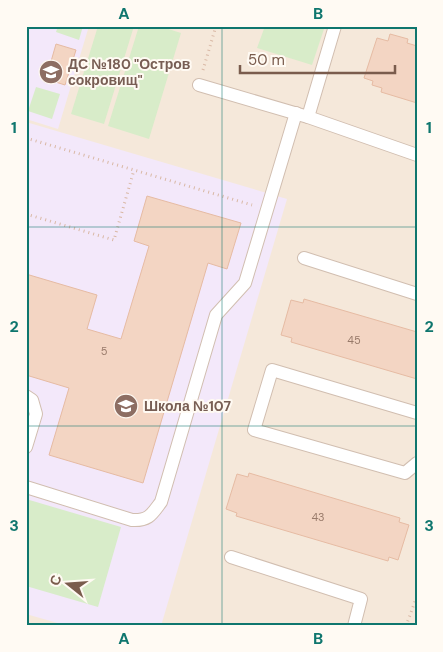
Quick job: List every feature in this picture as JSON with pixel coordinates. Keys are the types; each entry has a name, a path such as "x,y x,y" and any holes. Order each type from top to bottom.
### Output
{"lane":[{"path":"26,487 132,520 142,520 153,514 161,502 216,314 245,283 267,209 335,26"},
{"path":"199,85 302,115 417,156"},
{"path":"304,258 417,294"},
{"path":"417,413 272,370 254,430 406,473 417,463"},
{"path":"26,396 32,400 36,414 26,447"},
{"path":"231,557 361,599 354,626"}],"path":[{"path":"199,85 216,26"},
{"path":"26,138 267,209"},
{"path":"26,214 114,240 134,170"},
{"path":"406,626 417,596"}],"shaded area":[{"path":"26,26 417,26 417,626 26,626"},
{"name":"ДС №180 \"Остров сокровищ\"","path":"26,26 89,26 58,129 26,119"},
{"name":"Школа №107","path":"26,122 287,199 161,626 68,626 26,614"}],"green space":[{"path":"58,26 83,26 79,40 56,32"},
{"path":"98,26 134,26 104,124 71,114"},
{"path":"139,26 159,26 181,33 149,139 108,126"},
{"path":"265,26 325,26 312,65 257,48"},
{"path":"36,87 60,94 52,119 28,111"},
{"path":"26,499 121,527 98,607 26,586"}],"building":[{"path":"390,34 408,39 407,43 417,46 417,103 381,92 382,88 372,85 373,81 364,78 377,38 388,41"},
{"path":"56,44 76,50 65,85 46,79"},
{"path":"147,196 241,223 227,269 208,263 143,483 49,455 69,388 26,375 26,274 97,295 87,329 121,339 149,246 134,241"},
{"path":"304,299 417,332 417,379 291,342 292,338 281,335 291,300 303,303"},
{"path":"249,473 400,518 399,522 409,525 398,560 389,557 388,561 236,516 237,513 226,509 237,474 248,477"}],"place":[{"name":"ДС №180 \"Остров сокровищ\"","path":"51,72"},
{"name":"Школа №107","path":"126,406"}]}
